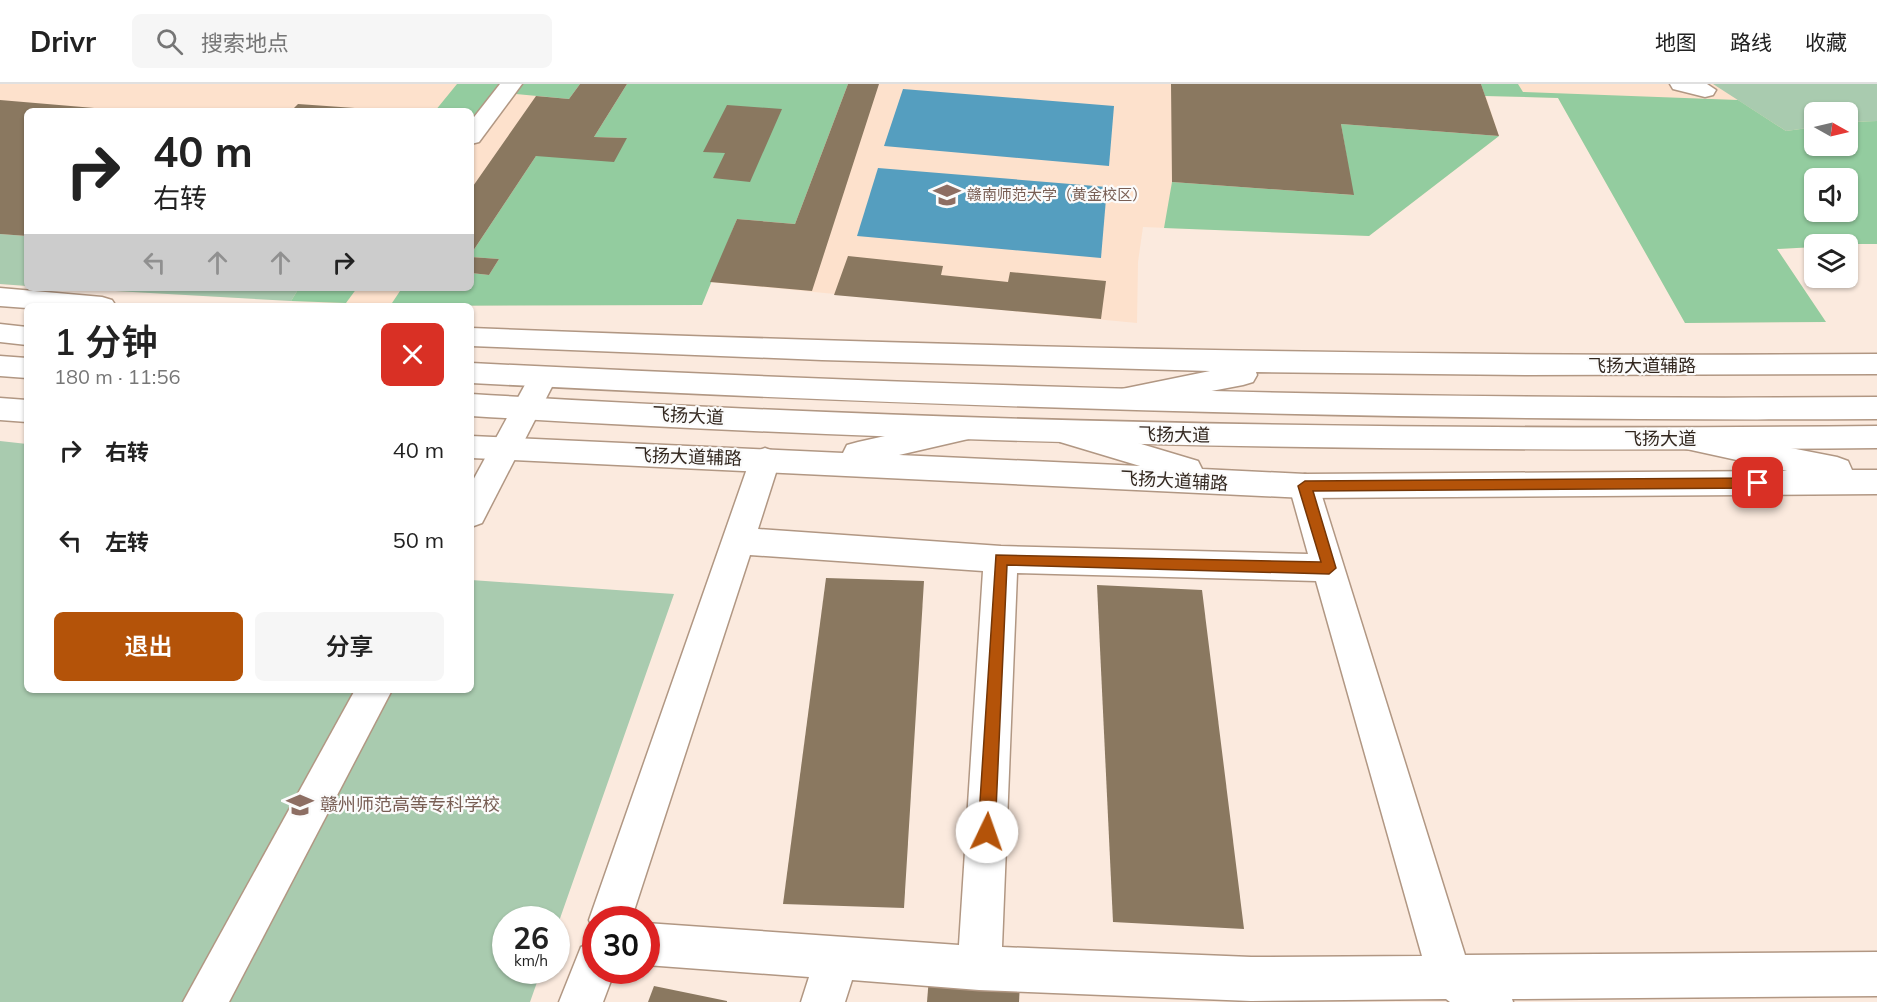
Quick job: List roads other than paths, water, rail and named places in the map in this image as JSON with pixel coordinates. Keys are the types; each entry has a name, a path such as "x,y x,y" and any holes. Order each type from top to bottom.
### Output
{"street":[{"path":"474,132 511,84"},
{"path":"1681,84 1705,90"},
{"path":"0,297 70,303"},
{"path":"35,303 49,301"},
{"path":"0,308 24,305"},
{"path":"0,333 24,336"},
{"name":"飞扬大道辅路","path":"474,337 1303,363 1680,367 1877,364"},
{"path":"1110,401 1303,363"},
{"path":"0,366 24,368"},
{"name":"飞扬大道","path":"474,373 1110,401 1686,410 1877,408"},
{"path":"474,509 529,409 543,377"},
{"name":"飞扬大道","path":"474,405 1071,434 1691,440 1877,437"},
{"path":"0,409 24,411"},
{"path":"815,462 966,429"},
{"path":"1071,434 1234,484"},
{"path":"1691,440 1877,477"},
{"name":"飞扬大道辅路","path":"474,447 1305,486 1877,482"},
{"path":"615,906 765,460"},
{"path":"1305,486 1449,976 1491,1002"},
{"path":"738,541 1001,559 1329,568"},
{"path":"979,968 1001,559"},
{"path":"205,1002 372,693"},
{"path":"660,945 979,968 1251,979 1877,974"},
{"path":"823,1002 838,957"},
{"path":"581,1002 588,984"}],"water":[{"path":"903,89 1114,106 1109,166 884,146"},
{"path":"878,168 1107,187 1101,258 857,236"}],"place":[{"name":"赣南师范大学（黄金校区）","path":"947,195"},
{"name":"赣州师范高等专科学校","path":"300,805"}]}
